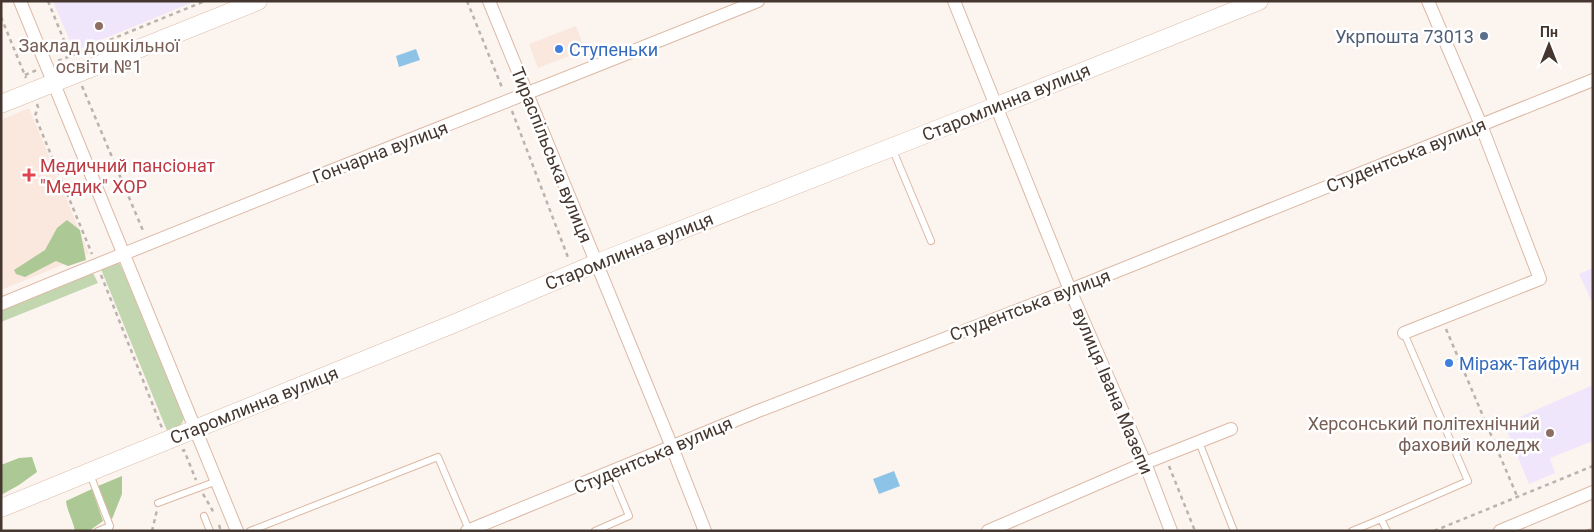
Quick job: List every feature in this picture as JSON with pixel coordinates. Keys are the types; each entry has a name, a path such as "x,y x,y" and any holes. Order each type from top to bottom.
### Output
{"street":[{"path":"20,1 237,531"},
{"path":"1,104 258,1"},
{"name":"Тираспільська вулиця","path":"489,1 705,531"},
{"name":"Гончарна вулиця","path":"1,304 122,253 527,95 758,1"},
{"name":"вулиця Івана Мазепи","path":"954,1 1070,290 1171,531"},
{"name":"Старомлинна вулиця","path":"1,508 452,324 574,272 1260,1"},
{"path":"1404,333 1540,279 1482,125 1428,1"},
{"name":"Студентська вулиця","path":"468,530 776,404 1070,290 1593,80"},
{"path":"988,531 1231,429"},
{"path":"1500,531 1593,492"}],"lane":[{"path":"892,147 932,241"},
{"path":"1352,531 1468,481 1404,333"},
{"path":"1198,442 1234,531"},
{"path":"250,531 438,457 468,530"},
{"path":"90,473 109,528 98,531"},
{"path":"595,531 606,529 629,516 610,473"},
{"path":"158,503 217,481"},
{"path":"204,516 210,531"},
{"path":"1381,519 1386,531"}],"path":[{"path":"48,1 82,88 148,243"},
{"path":"25,75 205,1"},
{"path":"466,1 508,101 574,272"},
{"path":"1,17 32,92"},
{"path":"1441,318 1517,496"},
{"path":"1164,456 1195,531"},
{"path":"1434,531 1593,466"},
{"path":"152,531 158,503"},
{"path":"1587,531 1593,528"}],"shaded area":[{"name":"Заклад дошкільної освіти №1","path":"53,1 196,1 74,51"},
{"path":"576,26 585,50 538,68 529,44"},
{"name":"Медичний пансіонат \"Медик\" ХОР","path":"29,108 89,254 1,290 1,120"},
{"path":"1593,268 1593,304 1579,274"},
{"name":"Херсонський політехнічний фаховий коледж","path":"1593,385 1593,441 1550,458 1555,473 1529,484 1504,424"}],"green space":[{"path":"67,220 80,230 86,260 68,266 56,261 25,277 16,274 14,270 45,250 57,228"},
{"path":"119,263 122,268 184,418 180,426 168,433 101,269"},
{"path":"93,273 98,283 1,322 1,311"},
{"path":"32,457 37,472 1,495 1,465 19,458"},
{"path":"122,476 122,494 112,519 108,516 98,486"},
{"path":"92,489 103,521 89,531 75,531 66,501"}],"water":[{"path":"416,49 420,60 399,67 396,56"},
{"path":"894,471 900,486 879,494 873,479"}],"place":[{"name":"Заклад дошкільної освіти №1","path":"99,26"},
{"name":"Укрпошта 73013","path":"1484,36"},
{"name":"Ступеньки","path":"559,49"},
{"name":"Медичний пансіонат \"Медик\" ХОР","path":"29,175"},
{"name":"Міраж-Тайфун","path":"1449,363"},
{"name":"Херсонський політехнічний фаховий коледж","path":"1550,433"}]}
